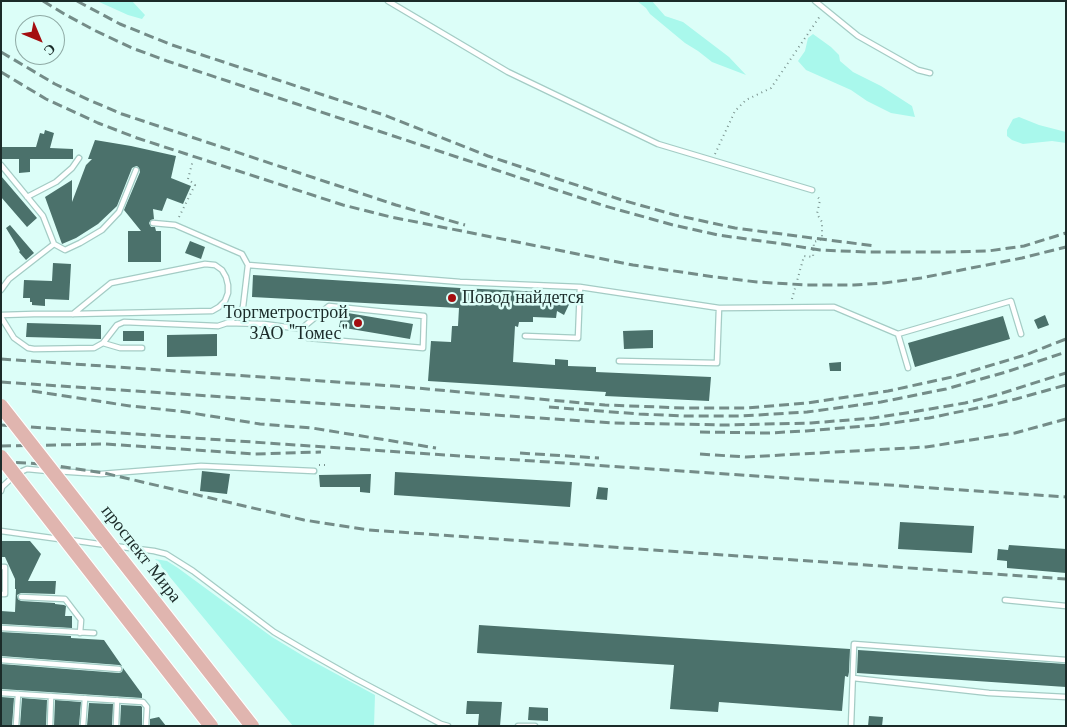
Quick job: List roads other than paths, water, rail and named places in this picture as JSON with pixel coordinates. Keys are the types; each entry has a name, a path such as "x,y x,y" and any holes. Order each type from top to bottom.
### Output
{"main road":[{"name":"проспект Мира","path":"1,406 252,726"},
{"path":"1,457 211,726"}],"lane":[{"path":"388,1 517,76 658,144 812,190"},
{"path":"815,1 858,36 918,70 930,73"},
{"path":"27,197 56,182 72,168 79,158"},
{"path":"1,165 43,216 54,244 65,250 102,230 119,212 136,170"},
{"path":"73,314 112,283 205,264 215,265 222,270 228,285 225,301 212,311 1,316 14,338 28,348 34,349 94,348 103,343 117,325 124,322 218,326 227,323 237,316 243,307 248,265 242,254 175,225 153,223"},
{"path":"1,290 10,280 54,244"},
{"path":"248,265 460,282 580,287 719,308 834,307 898,334 1011,301 1021,334"},
{"path":"525,336 578,338 580,287"},
{"path":"227,323 264,324 301,330 308,338 423,348 424,316 329,306 301,330"},
{"path":"619,361 718,362 719,308"},
{"path":"898,334 908,368"},
{"path":"103,343 120,348 142,348"},
{"path":"1,491 2,487 16,474 27,470 101,474 201,466 314,471"},
{"path":"1,531 166,554 193,571 274,632 354,678 448,726"},
{"path":"1,567 5,567 5,594 1,594"},
{"path":"21,597 65,599 81,620 80,632"},
{"path":"1005,600 1066,606"},
{"path":"1,628 94,633"},
{"path":"851,726 854,644 1066,660"},
{"path":"1,660 119,669"},
{"path":"853,678 989,694 1066,697"},
{"path":"1,693 143,702 147,706 146,726"},
{"path":"16,726 18,694"},
{"path":"50,726 52,696"},
{"path":"83,726 85,698"},
{"path":"116,726 117,700"},
{"path":"518,726 535,726"}],"railway":[{"path":"43,1 96,31 132,48 167,61 605,206 673,225 718,235 820,250 866,252 988,251 1024,246 1066,233"},
{"path":"77,1 120,24 172,45 384,115 488,156 622,200 675,215 735,228 875,246"},
{"path":"1,52 55,84 122,114 396,205 465,225"},
{"path":"1,72 46,99 98,123 137,138 343,205 391,217 633,265 757,282 854,285 921,278 1022,258 1066,247"},
{"path":"1,359 394,386 605,405 746,408 807,403 888,391 952,377 1025,355 1066,339"},
{"path":"549,407 686,416 741,416 807,412 881,402 946,389 1066,352"},
{"path":"1,382 614,423 726,425 811,423 873,418 906,413 965,403 1066,373"},
{"path":"700,432 768,433 877,425 929,418 987,406 1066,385"},
{"path":"32,391 260,424 312,428 436,448"},
{"path":"700,454 746,457 926,447 1015,433 1066,419"},
{"path":"1,425 1066,497"},
{"path":"1,446 105,444 254,454 321,452"},
{"path":"520,453 599,458"},
{"path":"1,462 50,465 104,473 304,520 369,530 1066,579"}],"place":[{"name":"Повод найдется","path":"452,298"},
{"name":"Торгметрострой ЗАО \"Томес\"","path":"358,323"}]}
